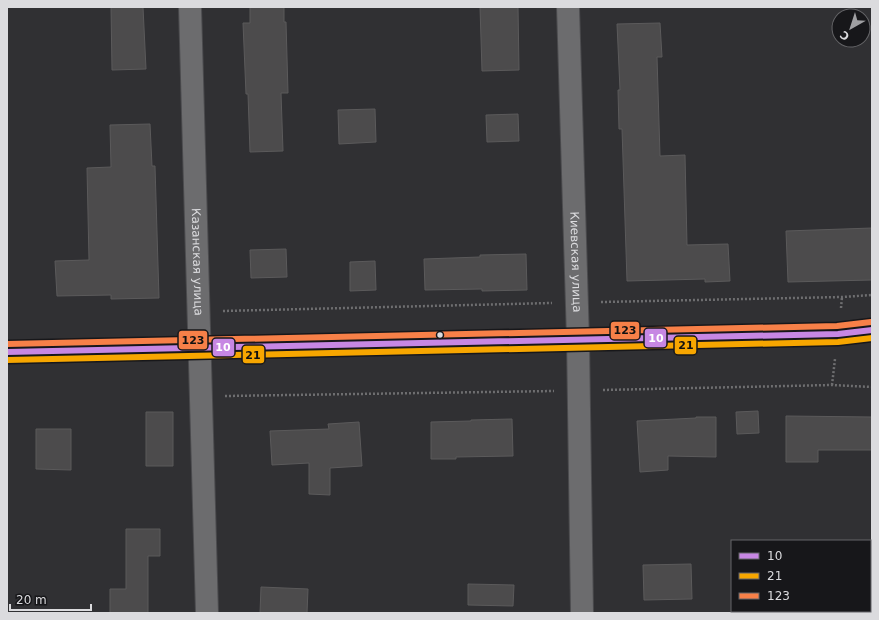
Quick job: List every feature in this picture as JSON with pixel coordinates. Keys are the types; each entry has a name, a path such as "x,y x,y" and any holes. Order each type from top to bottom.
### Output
{"main road":[{"path":"7,352 838,334 872,330"}],"street":[{"name":"Казанская улица","path":"190,7 207,613"},
{"name":"Киевская улица","path":"568,7 578,340 582,613"}],"path":[{"path":"198,312 872,295"},
{"path":"201,397 832,385 872,387"}],"building":[{"path":"111,7 143,7 146,69 112,70"},
{"path":"250,7 284,7 284,22 286,22 288,93 281,93 283,151 250,152 243,23 250,23"},
{"path":"480,7 518,7 519,70 482,71"},
{"path":"660,23 662,57 657,57 660,156 685,155 687,245 728,244 730,281 705,282 705,279 627,281 622,129 619,129 618,90 620,90 617,24"},
{"path":"375,109 376,142 339,144 338,110"},
{"path":"518,114 519,141 487,142 486,115"},
{"path":"150,124 152,166 155,166 159,298 111,299 111,295 57,296 55,261 89,260 87,168 111,167 110,125"},
{"path":"872,228 872,280 788,282 786,231"},
{"path":"286,249 287,277 251,278 250,250"},
{"path":"526,254 527,290 425,290 424,259 480,257 480,255"},
{"path":"375,261 376,290 350,291 350,262"},
{"path":"758,411 759,433 737,434 736,412"},
{"path":"146,412 173,412 173,466 146,466"},
{"path":"786,416 872,417 872,450 818,450 818,462 786,462"},
{"path":"716,417 716,457 668,456 668,470 640,472 637,421"},
{"path":"512,419 513,456 431,459 431,422"},
{"path":"359,422 362,466 330,468 330,495 309,494 309,463 272,465 270,431 329,429 328,424"},
{"path":"36,429 71,429 71,470 36,469"},
{"path":"126,529 160,529 160,556 148,556 148,613 110,613 110,589 126,589"},
{"path":"691,564 692,599 644,600 643,565"},
{"path":"468,584 514,585 513,606 468,605"},
{"path":"261,587 308,589 307,613 260,613"}],"transit line":[{"name":"123","path":"7,344 837,326 871,322"},
{"name":"10","path":"7,352 838,334 872,330"},
{"name":"21","path":"7,360 838,342 872,338"}]}
